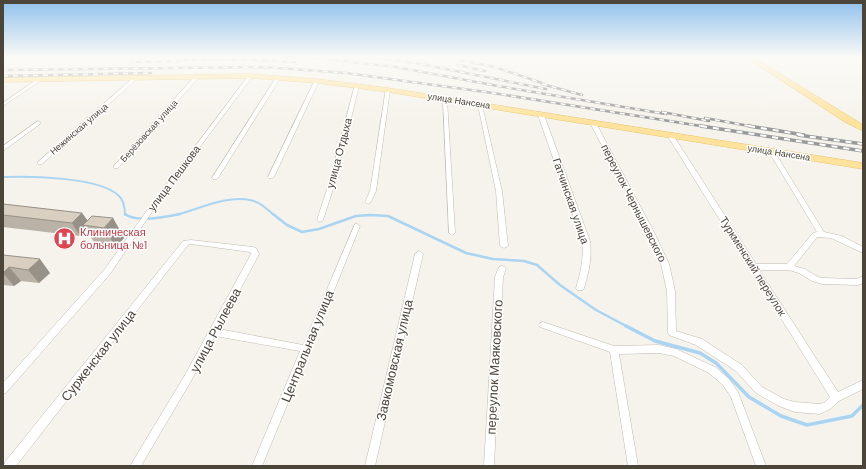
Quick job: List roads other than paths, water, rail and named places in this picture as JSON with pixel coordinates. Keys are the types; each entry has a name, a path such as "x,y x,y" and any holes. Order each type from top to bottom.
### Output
{"main road":[{"name":"улица Нансена","path":"3,80 52,79"},
{"name":"улица Нансена","path":"297,79 388,90 863,166"},
{"path":"783,79 863,128"}],"street":[{"path":"3,105 41,79"},
{"name":"Нежинская улица","path":"40,163 135,79"},
{"name":"Берёзовская улица","path":"116,167 195,79"},
{"name":"улица Пешкова","path":"3,390 107,272 158,199 249,79"},
{"path":"214,178 278,79"},
{"path":"271,177 317,81"},
{"name":"улица Отдыха","path":"320,220 332,183 357,86"},
{"path":"368,202 373,191 388,90"},
{"path":"3,98 12,98"},
{"path":"445,99 452,233"},
{"path":"480,105 499,190 504,246"},
{"name":"Гатчинская улица","path":"541,115 586,242 588,251 586,269 580,288"},
{"path":"3,149 38,123"},
{"name":"переулок Чернышевского","path":"593,123 652,234 665,264 671,291 672,333 699,342 728,360 739,368 759,390 782,404 808,409 820,409 827,406 836,398"},
{"name":"Туркменский переулок","path":"670,135 836,398"},
{"path":"3,142 12,142"},
{"path":"772,152 821,233"},
{"name":"Центральная улица","path":"257,466 357,226"},
{"path":"789,268 815,235 821,233 831,235 863,250"},
{"name":"улица Рылеева","path":"135,466 188,378 255,254 253,250 192,242 186,243"},
{"name":"Сурженская улица","path":"10,466 186,243"},
{"name":"Завкомовская улица","path":"370,466 419,254"},
{"path":"753,267 789,268 802,271 814,279 822,281 858,282 863,279"},
{"name":"переулок Маяковского","path":"489,466 500,277 502,268"},
{"path":"543,325 614,350 659,349 676,352 712,370 726,382 735,395 761,466"},
{"path":"214,332 307,349"},
{"path":"614,350 633,466"},
{"path":"836,398 863,384"}],"waterway":[{"path":"3,177 63,179 95,184 118,195 124,204 125,214"},
{"path":"178,214 213,203 232,199 241,199 257,202 274,215"},
{"path":"125,214 130,217 144,219 178,214"},
{"path":"273,214 287,225 302,232 319,229 356,216 370,215"},
{"path":"370,215 377,215"},
{"path":"370,215 388,216 466,253 493,259 524,261 537,265 560,285 596,310 628,327"},
{"path":"626,326 655,341 700,353 716,363 749,397 781,416 807,425 852,416 863,405"}],"railway":[{"path":"389,79 493,93 707,127"},
{"path":"460,79 666,114"},
{"path":"495,79 546,89"},
{"path":"530,79 542,83"},
{"path":"542,84 582,95"},
{"path":"662,112 709,121"},
{"path":"705,118 754,127"},
{"path":"701,126 863,151"},
{"path":"749,126 754,127"},
{"path":"754,127 804,135"},
{"path":"798,135 863,144"}],"place":[{"name":"Клиническая больница №1","path":"64,238"}]}
